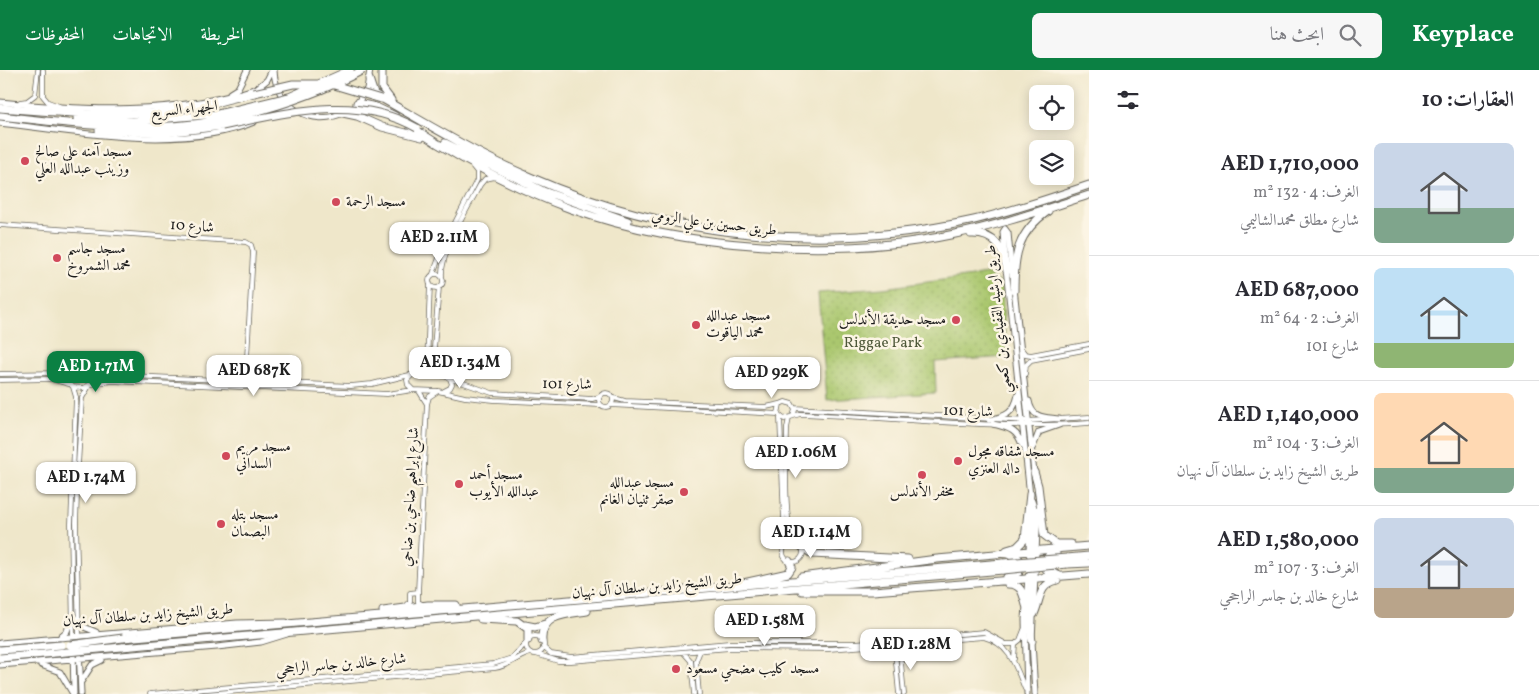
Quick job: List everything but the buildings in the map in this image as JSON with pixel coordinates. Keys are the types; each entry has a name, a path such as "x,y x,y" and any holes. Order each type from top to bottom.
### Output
{"highway":[{"name":"الجهراء السريع","path":"0,109 123,121 220,120 288,96 350,70"},
{"name":"الجهراء السريع","path":"0,116 57,123 163,128 220,120 262,111 299,98 363,70"},
{"path":"382,70 382,88 397,106"},
{"name":"طريق حسين بن علي الرومي","path":"371,74 372,91 381,98 464,145 511,168 571,194 637,215 699,228 773,236 875,235 973,220 1021,208 1089,185"},
{"path":"0,109 75,114 139,114 194,108 293,84 320,84 353,89 381,98 515,174 589,204 617,212 637,215"},
{"path":"376,107 374,101 381,98"},
{"name":"طريق حسين بن علي الرومي","path":"357,103 376,107 392,114 434,142 498,177 536,195 587,214 667,233 745,243 795,246 884,245 953,235 1003,223 1089,195"},
{"path":"220,120 310,110 352,108 380,112 543,192 579,206 667,233"},
{"path":"343,113 434,142"},
{"path":"1014,291 1015,256 1024,235 1038,219 1059,205"},
{"path":"953,235 974,233 995,240 1003,252 1007,271"},
{"path":"1031,467 1038,486 1044,534 1056,544 1089,544"},
{"path":"1030,498 1034,511 1034,574 1032,578 1029,624 1032,641"},
{"path":"970,556 1010,550 1022,543 1026,532 1030,498"},
{"path":"767,587 831,571 1089,544"},
{"path":"799,545 814,554 931,560"},
{"path":"1069,576 1047,572 1044,568 1045,558 1054,553 1089,550"},
{"path":"950,586 1015,576 1019,572 1019,559 1008,553"},
{"name":"طريق الشيخ زايد بن سلطان آل نهيان","path":"0,658 620,604 767,587 1067,561 1089,556"},
{"path":"729,587 748,580 786,574 791,569 789,561"},
{"name":"طريق الشيخ زايد بن سلطان آل نهيان","path":"1067,561 1089,563"},
{"path":"767,587 841,593 1089,574"},
{"path":"1034,614 1040,590 1044,585 1069,576"},
{"path":"950,586 970,588 1014,584 1022,590 1026,606"},
{"name":"طريق الشيخ زايد بن سلطان آل نهيان","path":"0,650 123,638 298,625 497,605 729,587 767,587"},
{"path":"471,616 517,622 525,626 535,627 545,624 554,617 620,604"},
{"path":"355,618 428,605 497,605"},
{"path":"543,644 545,624"},
{"path":"525,626 529,631 528,641"}],"main road":[{"path":"224,96 238,88 247,70"},
{"path":"273,70 277,88 290,106 298,112 315,118 330,117 343,113 357,103 364,93 371,74"},
{"name":"الجهراء السريع","path":"0,101 67,108 166,106 257,88 267,80 273,70"},
{"name":"الجهراء السريع","path":"0,123 110,136 165,137 204,134 240,127 290,106"},
{"name":"طريق ارشيد القفيدي بن كعمي","path":"1022,389 1024,376 1008,233 1005,229 1003,233 1007,271 1025,423 1038,514 1033,549"},
{"path":"991,422 1012,412 1022,389"},
{"path":"1022,389 1034,413 1041,418 1059,422"},
{"path":"991,422 1008,427 1016,432 1022,442 1031,467"},
{"path":"1031,467 1033,445 1036,436 1044,429 1059,422"},
{"name":"طريق ارشيد القفيدي بن كعمي","path":"1030,498 1031,467"},
{"path":"1027,693 1025,628 1026,606 1032,578"},
{"path":"1032,578 1034,614 1032,641 1035,694"},
{"path":"58,637 67,631 76,616 84,627 101,634"},
{"name":"طريق الشيخ زايد بن سلطان آل نهيان","path":"0,643 276,621 298,625"},
{"path":"154,630 96,635 90,640 89,646 93,653 98,655 158,652"},
{"name":"طريق الشيخ زايد بن سلطان آل نهيان","path":"0,665 108,658 252,643 288,634"},
{"path":"76,636 81,694"},
{"path":"15,641 50,640 56,643 58,648 58,654 53,659 18,664"},
{"path":"81,682 92,665 108,658"},
{"path":"73,694 77,660"},
{"path":"33,664 51,667 60,672 73,694"}],"street":[{"path":"38,70 39,90 46,100 67,108"},
{"path":"0,101 27,101 34,97 39,90 43,70"},
{"path":"418,373 424,370 427,364 430,284 433,274 445,242 477,180 477,172 466,161"},
{"path":"441,374 435,368 433,360 439,287 443,282 442,268 450,246 475,194 485,178 498,177"},
{"path":"471,191 475,194"},
{"name":"شارع 10","path":"0,224 246,242 251,245 253,252 246,375 249,381"},
{"path":"433,274 437,273 442,276"},
{"path":"430,284 433,288 439,287"},
{"path":"1019,342 1023,352 1029,355 1089,344"},
{"path":"1024,376 1027,363 1031,360 1089,349"},
{"path":"0,374 70,372 81,369 90,372 94,377 82,398 74,567"},
{"path":"70,372 67,377 76,397 74,451 76,636"},
{"name":"شارع 101","path":"90,372 158,378 341,386 372,384 418,373 441,374 492,392 525,396 592,399 606,394 614,398 766,407 787,402 794,408 991,422"},
{"path":"412,374 409,376 408,384 427,404"},
{"path":"242,381 246,375"},
{"path":"427,404 429,397 450,388 452,380 449,376"},
{"path":"158,378 158,383"},
{"path":"0,380 51,379 81,388 91,385"},
{"name":"شارع 101","path":"91,385 112,380 326,392 387,394 440,391 465,397 677,408 791,417 818,415 1025,423 1059,422"},
{"path":"326,385 328,388 326,392"},
{"path":"340,392 339,388 341,386"},
{"path":"523,401 525,396"},
{"path":"539,402 538,398 540,396"},
{"path":"599,397 600,405"},
{"path":"611,405 614,402 614,398"},
{"path":"677,408 679,407 678,403"},
{"name":"شارع إبراهيم ضاحي بن ضاحي","path":"418,592 427,404"},
{"path":"689,409 688,406 691,404"},
{"path":"780,404 784,554 789,561 800,558 799,545 790,531 787,495 787,428 794,408"},
{"path":"1059,422 1089,417"},
{"path":"1059,422 1089,423"},
{"path":"74,451 78,451 78,465"},
{"path":"785,546 790,542 799,545"},
{"path":"403,608 410,602 410,593 418,592 419,603 428,605"},
{"path":"1025,628 1020,640 1015,644 1005,644 988,633 963,636 905,643 829,649 770,644 755,642 565,656 551,654 537,637 528,641 527,648 533,654 565,662 770,644 828,644 963,636 989,638 1009,653 1015,662 1027,693"},
{"name":"شارع خالد بن جاسر الراجحي","path":"206,694 504,662 520,652 528,641"},
{"path":"752,647 756,645 755,642"},
{"path":"904,694 900,656 901,648 905,643"},
{"name":"شارع خالد بن جاسر الراجحي","path":"376,676 503,667 524,655 533,654 543,644"},
{"path":"828,644 826,646 829,649"},
{"path":"1015,644 1015,662"},
{"path":"885,645 894,650 899,694"},
{"path":"638,650 638,656"},
{"path":"630,651 631,656"},
{"path":"699,694 696,665 697,656 700,651"},
{"path":"683,652 689,656 694,694"},
{"path":"895,656 900,656"},
{"path":"691,665 696,665"},
{"name":"شارع خالد بن جاسر الراجحي","path":"150,694 369,677"}],"green space":[{"name":"Riggae Park","path":"987,274 1002,284 1006,357 935,362 936,393 827,400 818,293 883,288"}],"place":[{"name":"مسجد آمنه علي صالح وزينب عبدالله العلي","path":"25,161"},
{"name":"مسجد الرحمة","path":"336,202"},
{"name":"مسجد جاسم محمد الشمروخ","path":"57,258"},
{"name":"مسجد حديقة الأندلس","path":"956,320"},
{"name":"مسجد عبدالله محمد الياقوت","path":"696,325"},
{"name":"مسجد مريم السداني","path":"226,456"},
{"name":"مسجد شفاقه مجول داله العنزي","path":"958,461"},
{"name":"مخفر الأندلس","path":"922,475"},
{"name":"مسجد أحمد عبدالله الأيوب","path":"459,484"},
{"name":"مسجد عبدالله صقر ثنيان الغانم","path":"684,492"},
{"name":"مسجد بتله البصمان","path":"221,524"},
{"name":"مسجد كليب مضحي مسعود","path":"676,669"}]}
